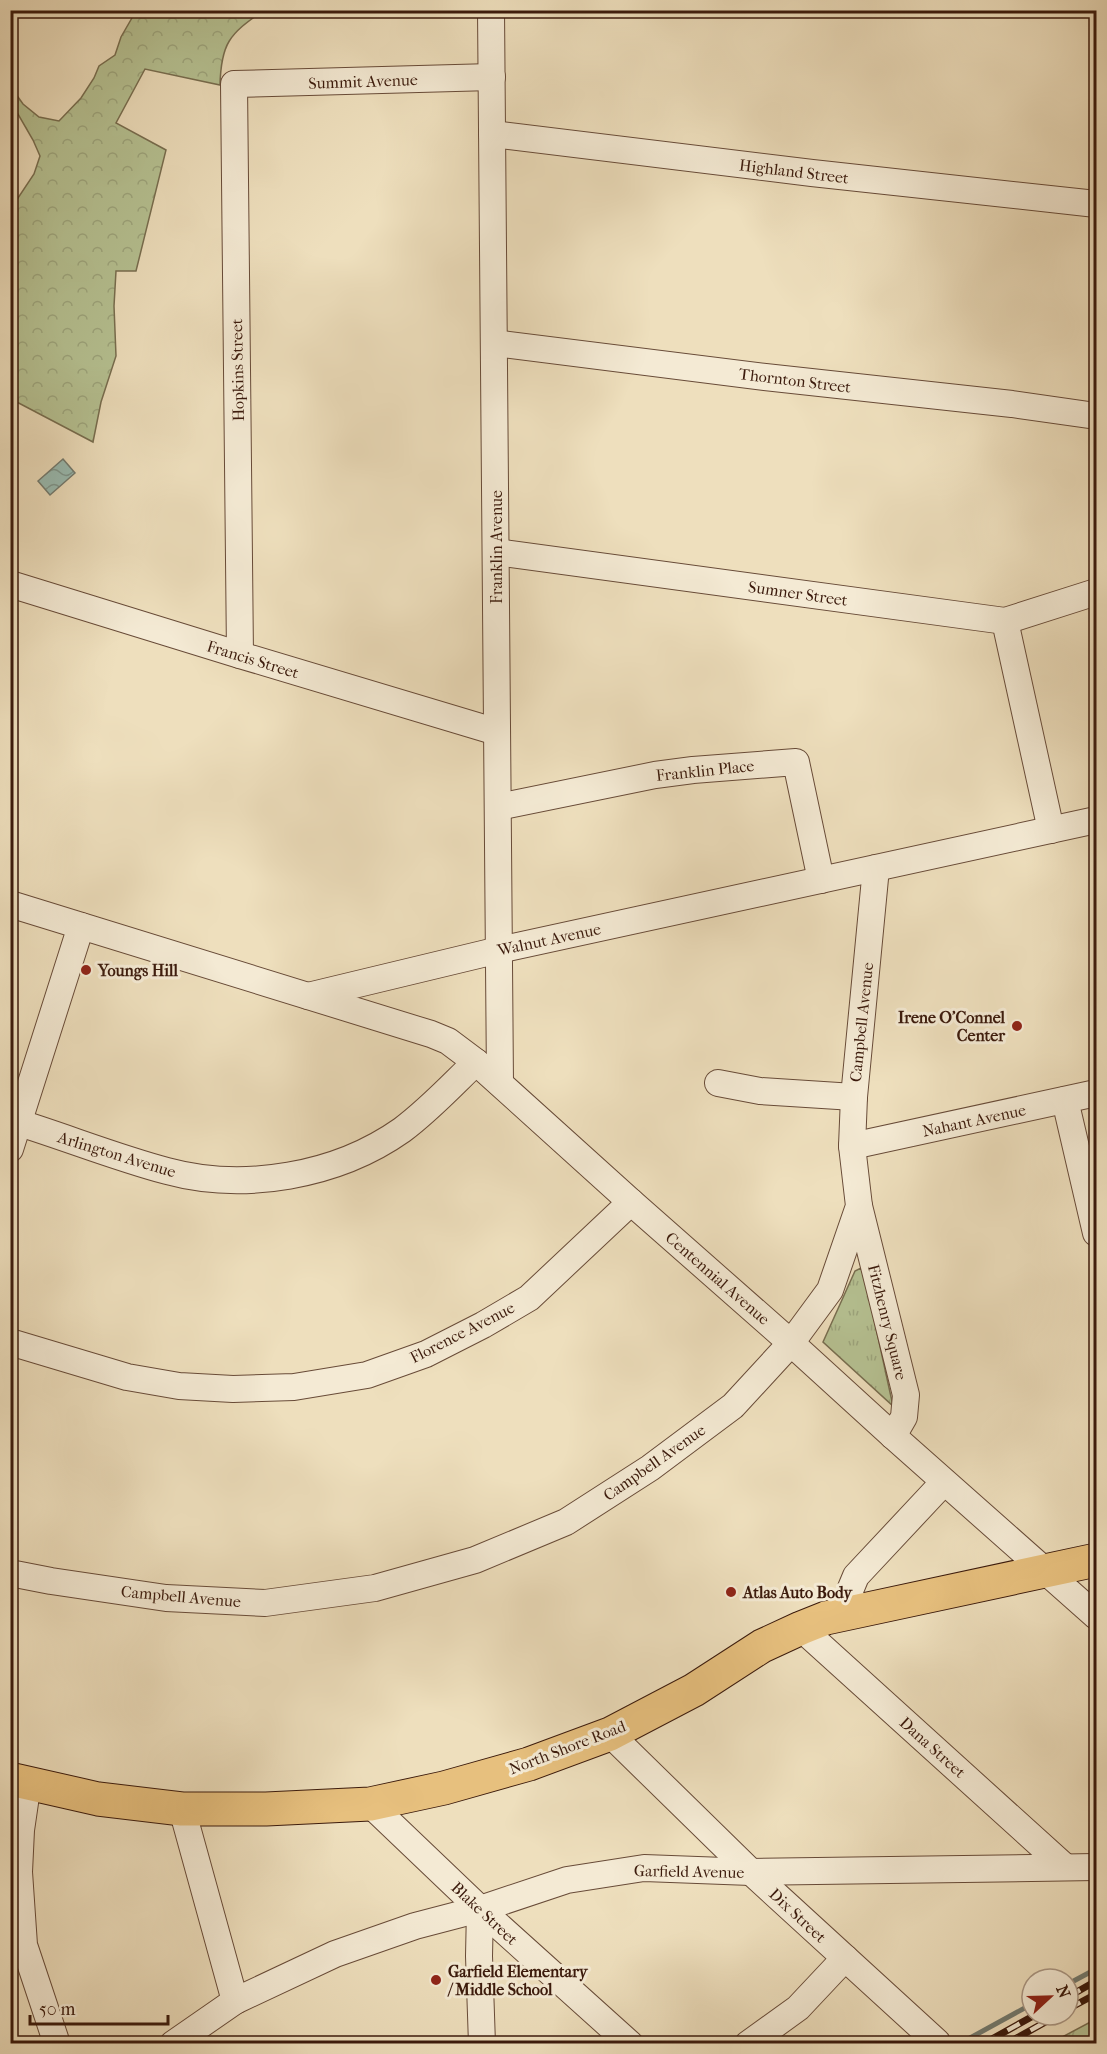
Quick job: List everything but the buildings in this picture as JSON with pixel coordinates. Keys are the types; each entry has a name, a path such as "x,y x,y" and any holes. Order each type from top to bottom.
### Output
{"main road":[{"name":"North Shore Road","path":"19,1780 99,1799 182,1809 266,1809 370,1804 444,1788 530,1764 610,1734 694,1690 762,1646 801,1628 846,1612 1096,1560"}],"street":[{"name":"Franklin Avenue","path":"491,10 500,1083"},
{"name":"Summit Avenue","path":"234,84 492,77"},
{"name":"Hopkins Street","path":"234,84 240,656"},
{"name":"Highland Street","path":"492,134 800,172 1096,204"},
{"name":"Thornton Street","path":"494,343 765,377 1012,404 1096,416"},
{"name":"Sumner Street","path":"496,552 1005,621 1096,592"},
{"name":"Francis Street","path":"10,584 240,656 497,732"},
{"path":"1005,621 1051,830"},
{"name":"Franklin Place","path":"498,807 655,775 796,762 821,880"},
{"name":"Walnut Avenue","path":"307,996 499,950 1096,820"},
{"name":"Campbell Avenue","path":"10,1573 166,1598 265,1603 375,1588 464,1563 566,1522 650,1468 733,1406 791,1343 830,1290 859,1206 852,1146 854,1097 876,868"},
{"path":"10,904 307,996"},
{"path":"10,1149 15,1121 81,926"},
{"name":"Centennial Avenue","path":"307,996 431,1034 447,1041 476,1062 631,1203 791,1343 944,1482 1047,1570 1096,1616"},
{"name":"Arlington Avenue","path":"15,1121 168,1172 210,1178 249,1179 292,1176 334,1166 378,1145 402,1130 476,1062"},
{"path":"718,1083 760,1091 854,1097"},
{"name":"Nahant Avenue","path":"852,1146 1096,1093"},
{"path":"1065,1100 1096,1233"},
{"name":"Florence Avenue","path":"10,1342 128,1377 179,1386 233,1389 294,1387 367,1375 426,1354 529,1298 631,1203"},
{"name":"Fitzhenry Square","path":"859,1206 906,1395 904,1417 893,1436"},
{"path":"846,1612 856,1575 944,1482"},
{"name":"Dana Street","path":"801,1628 1065,1867"},
{"name":"Dix Street","path":"610,1734 751,1872 937,2042"},
{"path":"19,1780 21,1830 17,1946 57,2043"},
{"name":"Blake Street","path":"370,1804 480,1909 630,2043"},
{"path":"182,1809 235,2001"},
{"name":"Garfield Avenue","path":"173,2043 235,2001 335,1954 415,1926 480,1909 567,1880 644,1868 751,1872 1096,1867"},
{"path":"480,1909 482,2043"},
{"path":"748,2043 798,2008 844,1958"}],"green space":[{"path":"136,11 263,11 242,26 229,41 222,59 220,85 145,69 116,123 166,150 136,271 116,271 114,306 116,356 101,402 93,442 11,399 11,206 34,174 40,156 11,102 11,87 23,104 39,117 59,121 81,98 99,66 115,55 121,37"},
{"path":"263,11 312,11 308,15"},
{"path":"861,1268 893,1406 823,1342 855,1271"},
{"path":"1096,2019 1096,2043 1051,2043"}],"water":[{"path":"63,459 75,473 50,495 38,481"}],"waterway":[{"path":"1080,1978 1096,1969"},
{"path":"959,2044 1020,2011"}],"railway":[{"path":"1080,1990 1096,1981"},
{"path":"1080,2003 1096,1994"},
{"path":"983,2044 1020,2023"},
{"path":"1006,2044 1036,2027"}],"place":[{"name":"Youngs Hill","path":"86,970"},
{"name":"Irene O'Connel Center","path":"1017,1026"},
{"name":"Atlas Auto Body","path":"731,1592"},
{"name":"Garfield Elementary / Middle School","path":"436,1980"}]}
